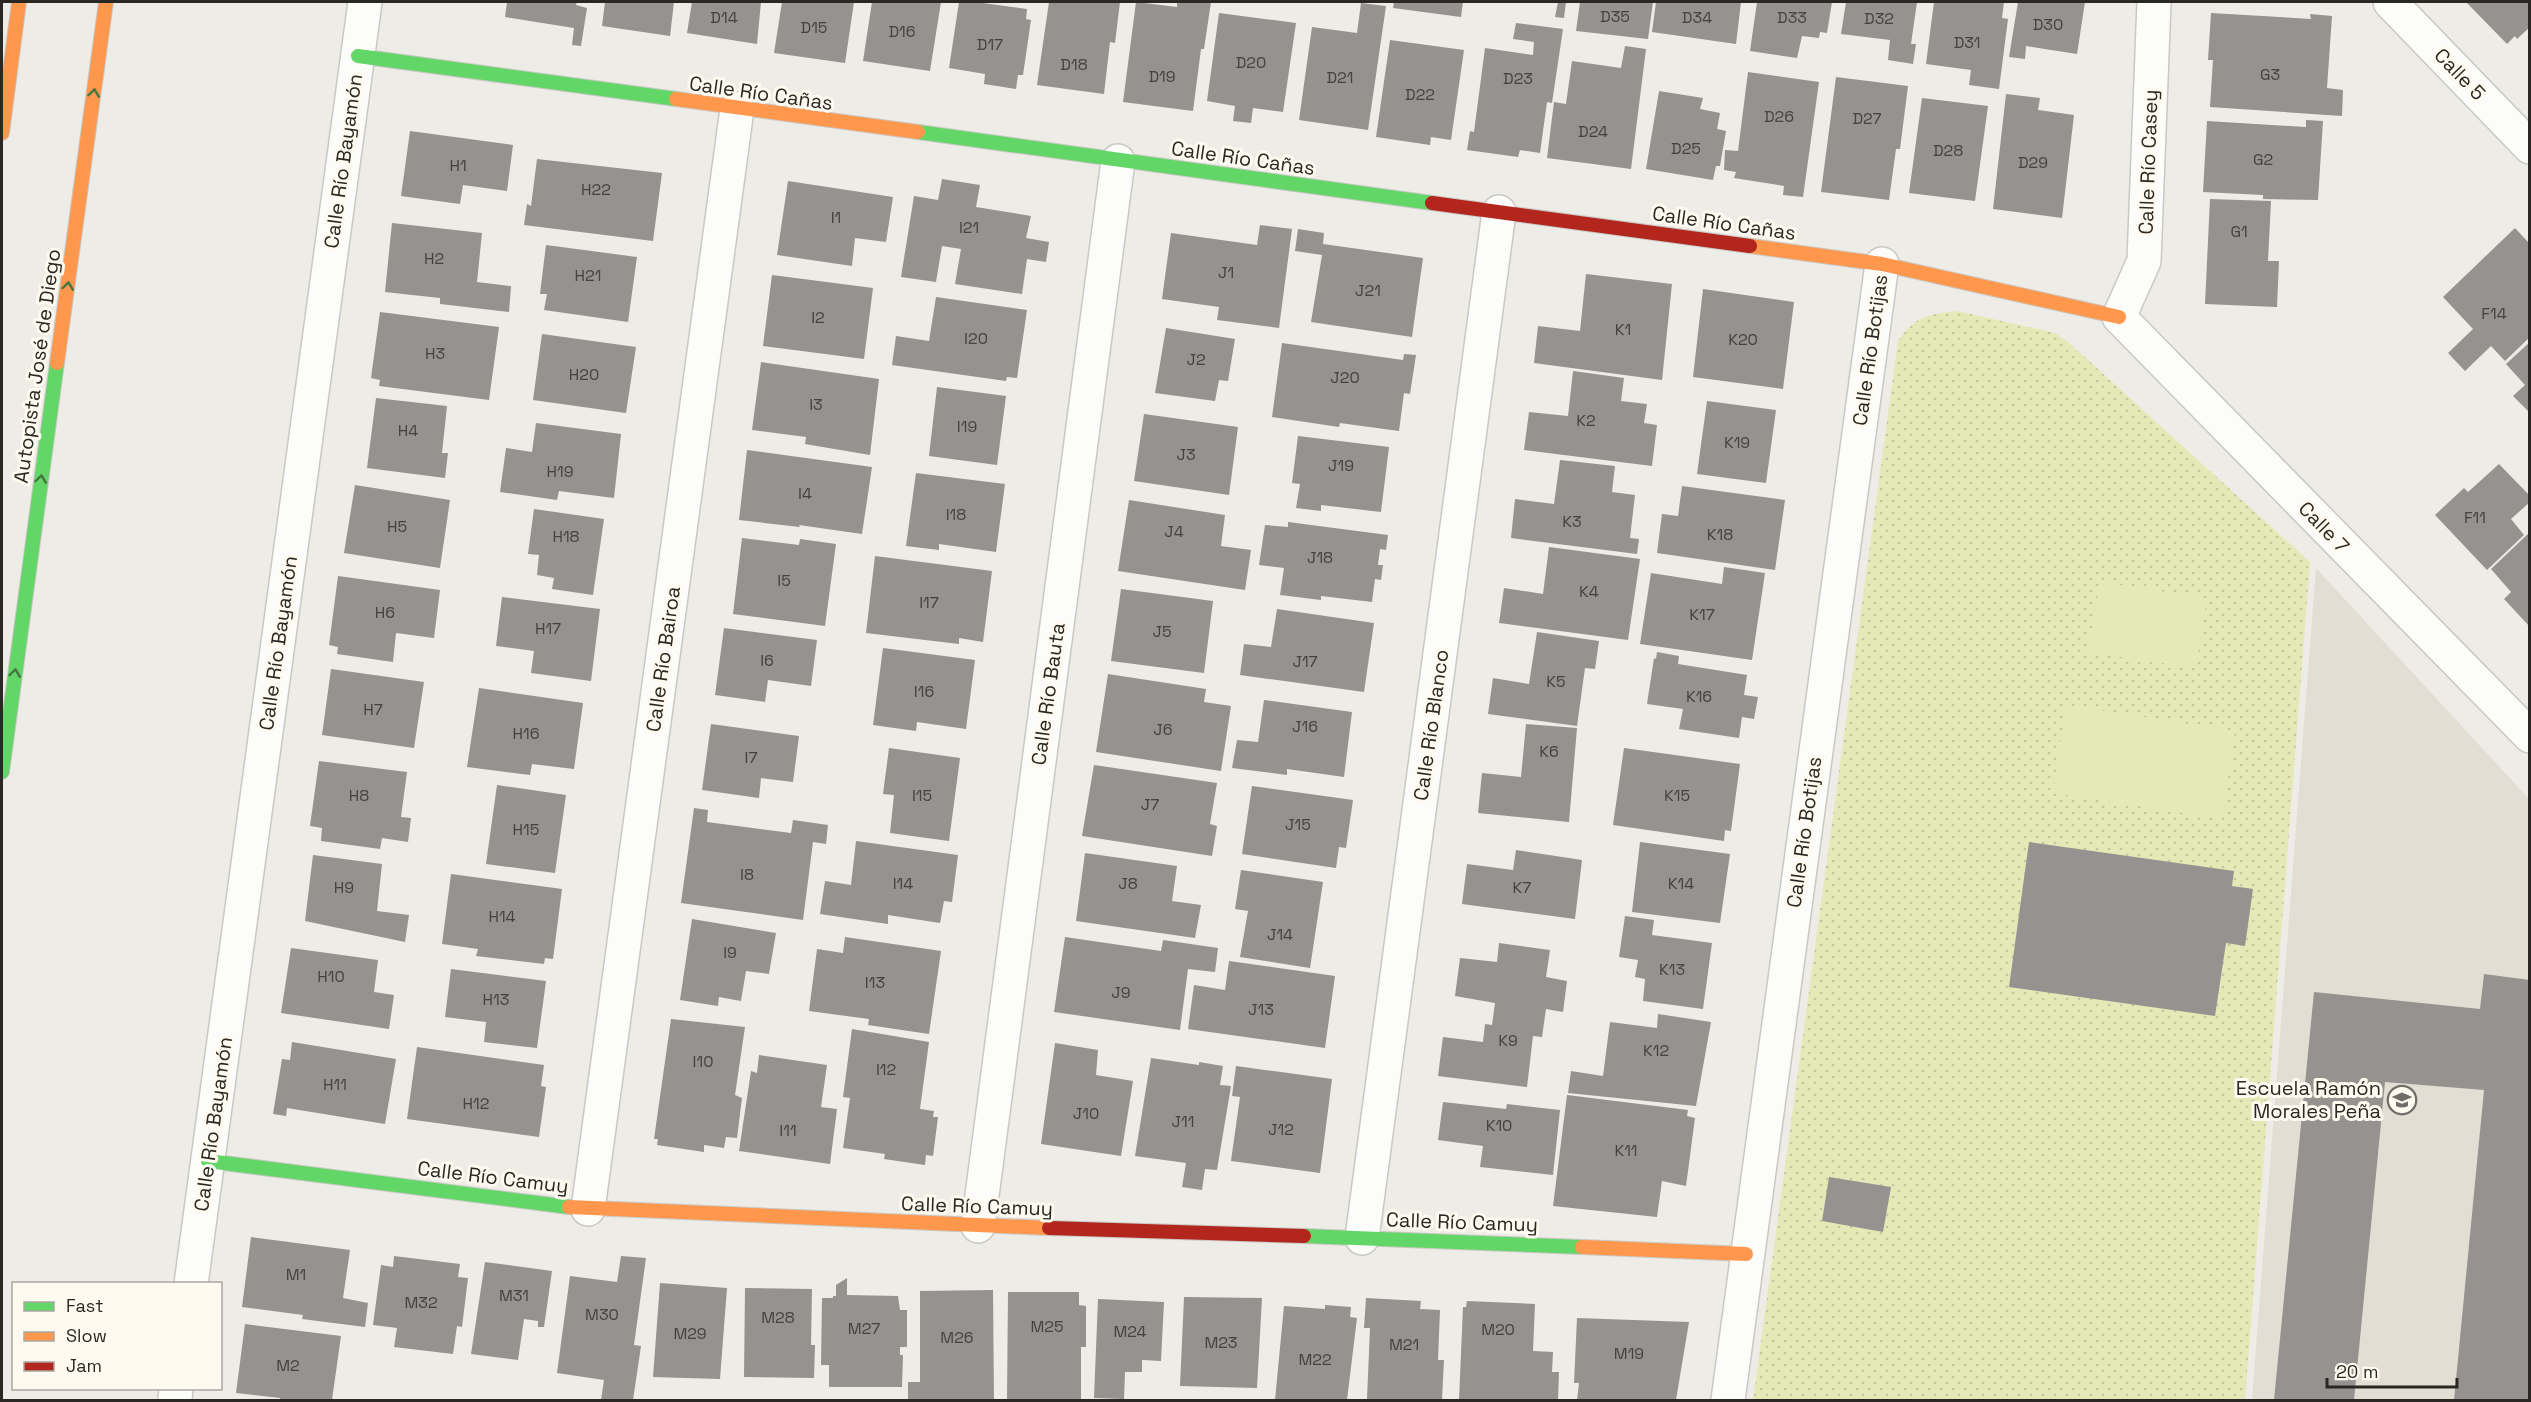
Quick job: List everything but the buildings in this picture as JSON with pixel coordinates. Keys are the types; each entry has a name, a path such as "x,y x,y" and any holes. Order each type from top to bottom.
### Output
{"main road":[{"path":"2,133 19,2"},
{"name":"Autopista José de Diego","path":"2,772 106,2"},
{"name":"Calle Río Cañas","path":"357,56 1882,264 2119,317"},
{"name":"Calle Río Camuy","path":"208,1161 588,1209 978,1226 1362,1238 1746,1254"}],"street":[{"name":"Calle Río Bayamón","path":"191,1282 365,2"},
{"name":"Calle Río Casey","path":"2119,317 2144,261 2154,2"},
{"name":"Calle 5","path":"2390,2 2529,147"},
{"name":"Calle Río Bairoa","path":"588,1209 737,109"},
{"name":"Calle Río Bauta","path":"978,1226 1118,161"},
{"name":"Calle Río Blanco","path":"1362,1238 1499,212"},
{"name":"Calle Río Botijas","path":"1728,1401 1746,1254 1882,264"},
{"name":"Calle 7","path":"2119,317 2529,736"}],"shaded area":[{"name":"Escuela Ramón Morales Peña","path":"2316,568 2529,799 2529,1400 2252,1400"}],"green space":[{"path":"1957,311 2055,333 2067,341 2310,562 2245,1400 1753,1400 1898,341 1904,332 1917,321"},
{"path":"2100,582 2207,598 2196,668 2088,652"},
{"path":"2066,705 2235,731 2222,819 2053,793"}],"traffic: fast":[{"path":"358,56 676,99"},
{"path":"918,132 1432,203"},
{"path":"2,772 57,363"},
{"path":"208,1161 569,1207"},
{"path":"1304,1236 1582,1247"}],"traffic: slow":[{"path":"2,133 19,2"},
{"path":"57,363 106,2"},
{"path":"676,99 918,132"},
{"path":"1750,246 1882,264 2119,317"},
{"path":"569,1207 1049,1228"},
{"path":"1582,1247 1746,1254"}],"traffic: jam":[{"path":"1432,203 1750,246"},
{"path":"1049,1228 1304,1236"}],"place":[{"name":"Escuela Ramón Morales Peña","path":"2402,1100"}]}
